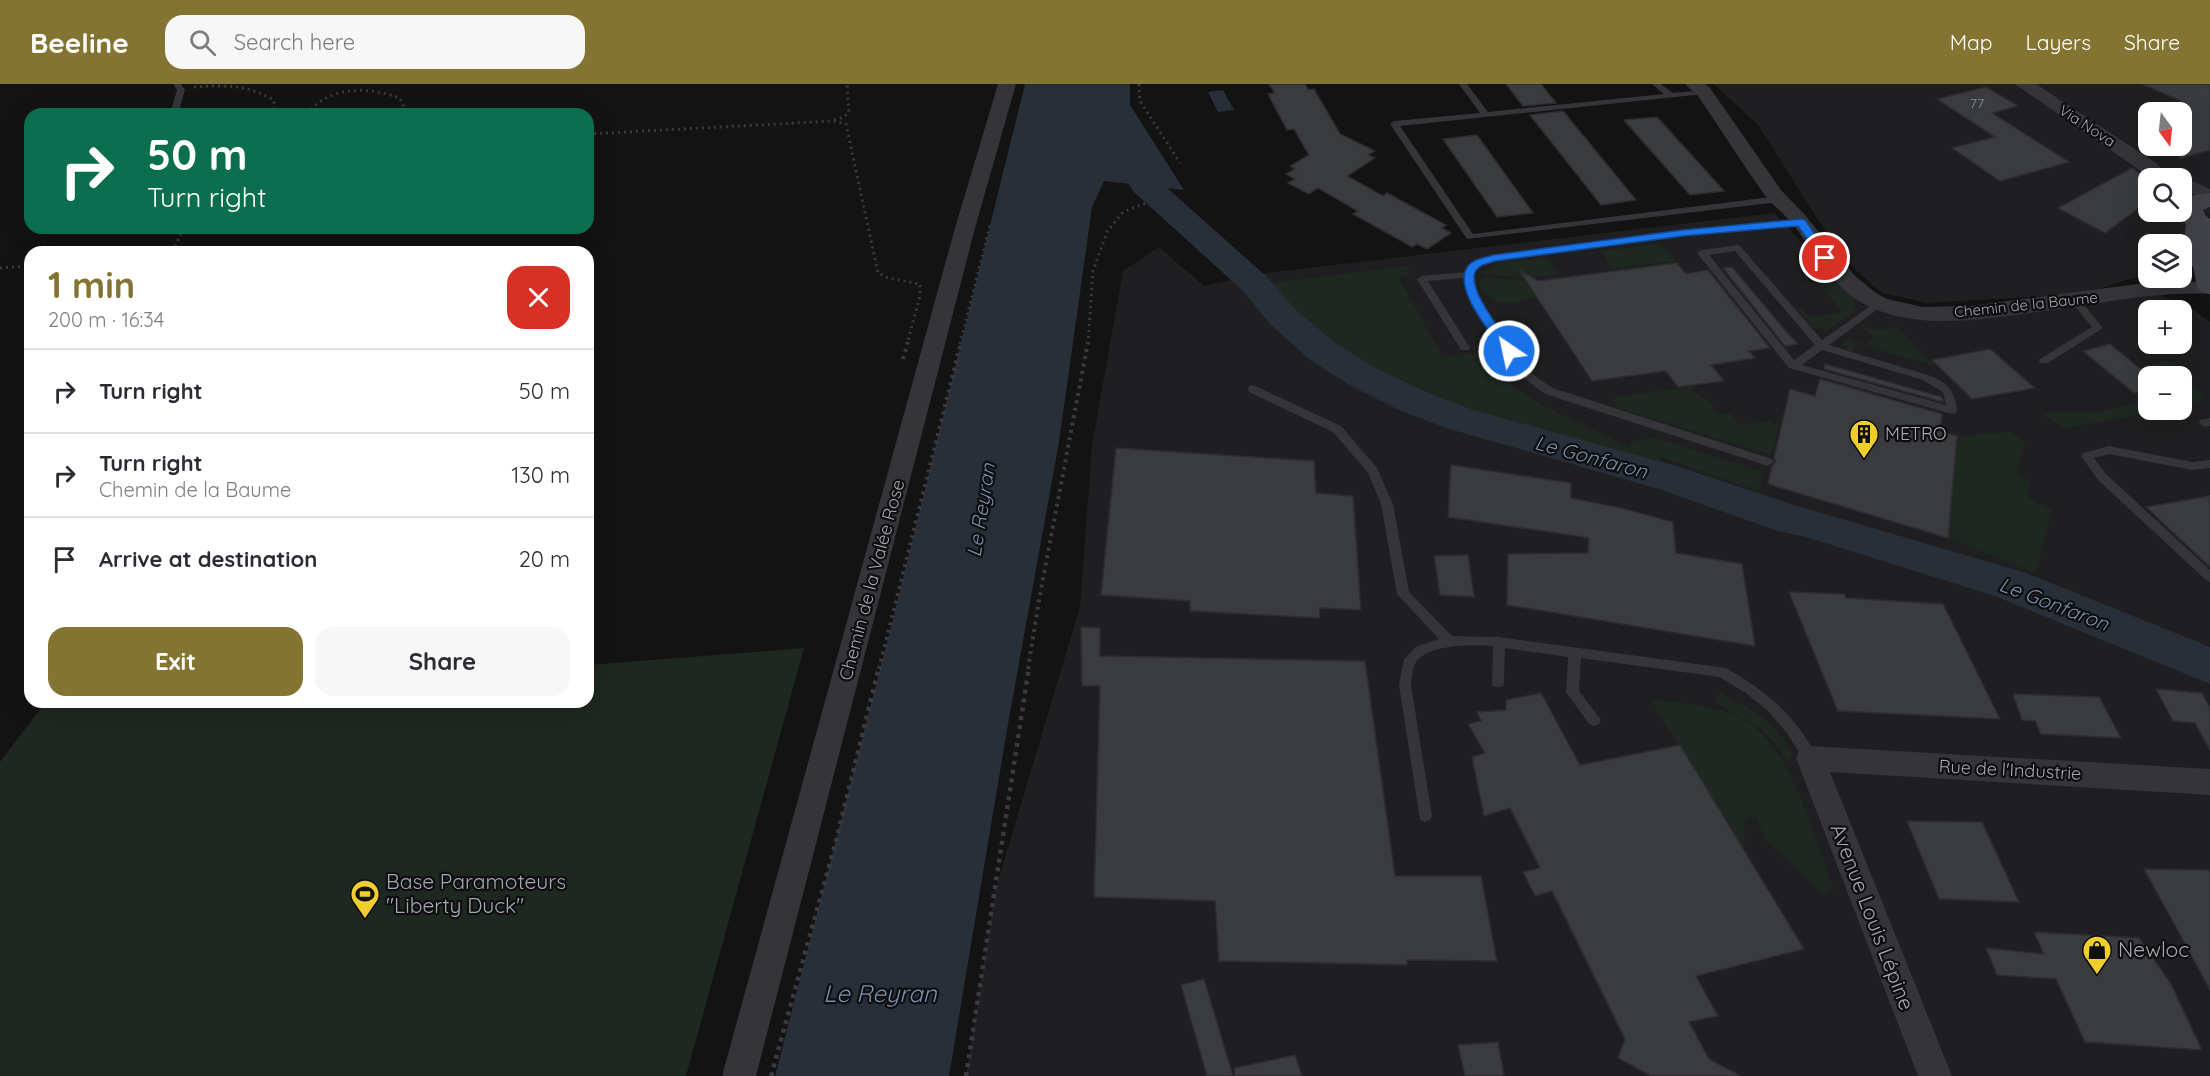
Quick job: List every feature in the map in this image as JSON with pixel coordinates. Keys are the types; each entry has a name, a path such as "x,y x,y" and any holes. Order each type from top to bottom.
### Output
{"street":[{"name":"Chemin de la Valée Rose","path":"739,1076 965,228 1007,84"},
{"name":"Via Nova","path":"2024,84 2148,168"},
{"name":"Chemin de la Baume","path":"1699,88 1779,199 1801,222 1825,258 1859,290 1879,304 1912,312 1957,314 2074,300 2209,275"},
{"path":"2200,209 2196,249 2209,275"},
{"name":"Rue de l'Industrie","path":"1810,758 2210,782"},
{"name":"Avenue Louis Lépine","path":"1810,758 1935,1076"}],"lane":[{"path":"1463,84 1486,115"},
{"path":"1656,84 1671,95"},
{"path":"175,108 179,87"},
{"path":"1699,88 1671,95 1394,124 1470,237 1779,199"},
{"path":"1768,462 1549,391 1521,368 1474,298 1468,281 1476,263 1494,258 1683,233 1801,222"},
{"path":"1737,248 1821,346 1928,378 1944,386 1951,393 1952,410 1793,366 1702,253 1737,248"},
{"path":"1466,348 1422,279 1469,275"},
{"path":"2044,361 2098,328 2074,300"},
{"path":"1793,366 1879,304"},
{"path":"1252,389 1338,429 1373,471 1387,504 1403,594 1449,641"},
{"path":"2210,464 2192,466 2109,450 2087,456 2102,477 2210,577"},
{"path":"1425,816 1405,685 1408,663 1421,650 1449,641 1498,642 1721,672 1744,684 1777,708 1794,730 1810,758"},
{"path":"1498,642 1498,682"},
{"path":"1575,652 1572,692 1594,720"}],"path":[{"path":"833,121 844,117 849,112 847,84"},
{"path":"1139,84 1140,101 1180,163"},
{"path":"179,87 233,85 256,88 274,100 274,108"},
{"path":"310,108 327,96 366,90 386,92 400,98 404,108"},
{"path":"594,134 833,121 846,124 878,273 885,279 911,279 920,284 920,296 903,359"},
{"path":"966,1076 1039,600 1089,338 1094,271 1107,232 1123,212 1146,203"},
{"path":"771,1076 839,830 992,217"},
{"path":"0,268 24,266"}],"shaded area":[{"path":"1714,84 2210,84 2210,215 2192,238 2192,234 2138,234 2138,276 2084,294 1927,303 1882,293 1843,259 1758,125"},
{"path":"1774,213 1861,304 1901,317 1933,320 2158,294 2173,300 2138,300 2138,354 2192,354 2192,308 2210,322 2210,1076 966,1076 995,891 1080,607 1092,445 1123,271 1159,247 1204,286 1266,273"},
{"path":"1659,244 1676,261 1611,268 1602,251"},
{"path":"1548,258 1559,274 1526,278 1482,274 1503,262"},
{"path":"1408,266 1411,274 1398,277 1443,357 1487,351 1510,383 1540,404 1630,447 1631,442 1653,437 1764,472 1758,491 1662,457 1659,461 1653,459 1658,470 1482,418 1347,356 1308,324 1270,283"},
{"path":"1481,277 1525,280 1537,298 1512,303 1499,302 1486,295 1480,287"},
{"path":"1813,279 1833,279 1854,299 1856,305 1852,314 1825,331 1812,326 1798,310 1802,308 1810,317 1843,312"},
{"path":"1865,326 1877,330 1897,327 1935,366 1855,343 1852,353 1842,343 1850,338 1865,345 1875,336 1862,329"},
{"path":"2166,360 2178,366 2146,366"},
{"path":"2192,382 2206,398 2192,405"},
{"path":"1693,386 1692,392 1706,399 1718,414 1731,414 1740,425 1769,421 1779,426 1771,455 1616,407 1613,400 1617,397"},
{"path":"2138,402 2138,415 2064,428 2041,414 2066,411 2095,413"},
{"path":"2009,432 2025,441 2017,473 2031,483 2026,497 2052,510 2036,573 1948,538 1957,436"},
{"name":"Base Paramoteurs \"Liberty Duck\"","path":"804,648 686,1076 0,1076 0,762 41,708 594,708 594,665"},
{"path":"1720,692 1762,718 1780,734 1793,755 1789,761 1762,729 1715,702"},
{"path":"1650,699 1698,705 1722,711 1744,720 1761,732 1775,750 1800,796 1834,889 1824,896 1766,840 1755,816 1745,818 1744,851"}],"water":[{"name":"Le Reyran","path":"1025,84 1130,84 1130,105 1184,190 1104,181 1092,207 1059,442 1008,724 949,1076 775,1076 891,627"},
{"path":"1223,90 1234,110 1218,112 1208,92"}],"building":[{"path":"1269,84 1305,84 1308,90 1314,89 1340,134 1375,151 1368,155 1375,158 1347,176 1383,196 1387,193 1446,225 1442,228 1451,233 1427,249 1417,244 1412,247 1353,214 1358,211 1318,188 1309,194 1288,183 1295,179 1286,174 1295,169 1290,166 1309,155 1294,129 1287,130 1268,94 1275,93"},
{"path":"1506,84 1541,84 1556,103 1523,106"},
{"path":"2142,84 2210,84 2210,150 2192,155 2192,102 2181,101"},
{"path":"1986,87 2018,106 1992,113 2069,162 2000,181 1952,148 1995,137 1937,99"},
{"path":"1563,111 1636,200 1601,205 1530,115"},
{"path":"1657,117 1724,191 1690,195 1624,120"},
{"path":"1477,135 1533,213 1497,217 1443,139"},
{"path":"2132,168 2138,172 2138,208 2105,233 2058,208"},
{"path":"1677,263 1686,274 1708,270 1770,348 1749,351 1755,358 1711,365 1724,381 1678,387 1666,371 1592,381 1519,270 1538,281"},
{"path":"1732,267 1798,344 1785,346 1723,268"},
{"path":"2110,344 2138,367 2138,392 2134,393 2083,351"},
{"path":"1990,349 2035,388 1972,399 1932,360"},
{"path":"1825,364 1942,397 1943,402 1824,369"},
{"name":"METRO","path":"1820,379 1942,414 1940,431 1957,436 1948,538 1768,484 1772,466 1776,462 1774,458 1790,389 1815,396"},
{"path":"1116,448 1314,461 1316,493 1353,496 1361,610 1320,608 1319,618 1190,611 1190,601 1101,595"},
{"path":"1451,465 1571,483 1571,498 1673,522 1676,553 1742,564 1755,646 1507,605 1508,554 1588,553 1589,538 1448,517"},
{"path":"2210,496 2210,567 2146,507"},
{"path":"1468,555 1474,597 1440,595 1434,556"},
{"path":"1789,592 1844,594 1846,598 1943,604 2000,719 1838,711"},
{"path":"1081,627 1100,628 1100,656 1365,661 1395,876 1481,876 1497,961 1407,960 1407,965 1219,961 1215,901 1094,897 1100,686 1082,686"},
{"path":"2156,689 2202,693 2210,708 2210,750 2195,723 2173,721"},
{"path":"1541,693 1580,765 1680,745 1804,949 1696,976 1718,1016 1689,1022 1709,1059 1741,1076 1651,1076 1618,1058 1625,1039 1552,891 1535,896 1523,872 1540,868 1510,808 1484,816 1472,757 1485,753 1468,724 1481,721 1477,712 1506,710 1506,700"},
{"path":"2013,694 2099,697 2121,738 2041,734 2035,721 2022,720"},
{"path":"1907,821 1982,822 2019,902 1939,899"},
{"path":"2144,869 2210,870 2210,990 2176,927"},
{"path":"2034,932 2139,938 2171,984 2202,1050 2085,1042 2056,979 1997,975 1986,948 2044,954"},
{"path":"1204,979 1233,1076 1207,1076 1181,985"},
{"path":"1498,1042 1504,1076 1465,1076 1458,1045"},
{"path":"1295,1055 1302,1076 1235,1076 1234,1068"}],"waterway":[{"name":"Le Gonfaron","path":"1082,84 1097,116 1145,185 1254,283 1283,317 1321,350 1364,378 1410,400 1459,419 1676,480 1792,520 1806,522 2008,584 2210,666"}],"place":[{"name":"METRO","path":"1864,460"},
{"name":"Base Paramoteurs \"Liberty Duck\"","path":"365,920"},
{"name":"Newloc","path":"2097,976"}],"route":[{"path":"1509,351 1474,298 1468,281 1470,271 1476,263 1494,258 1683,233 1801,222 1825,258"}]}
